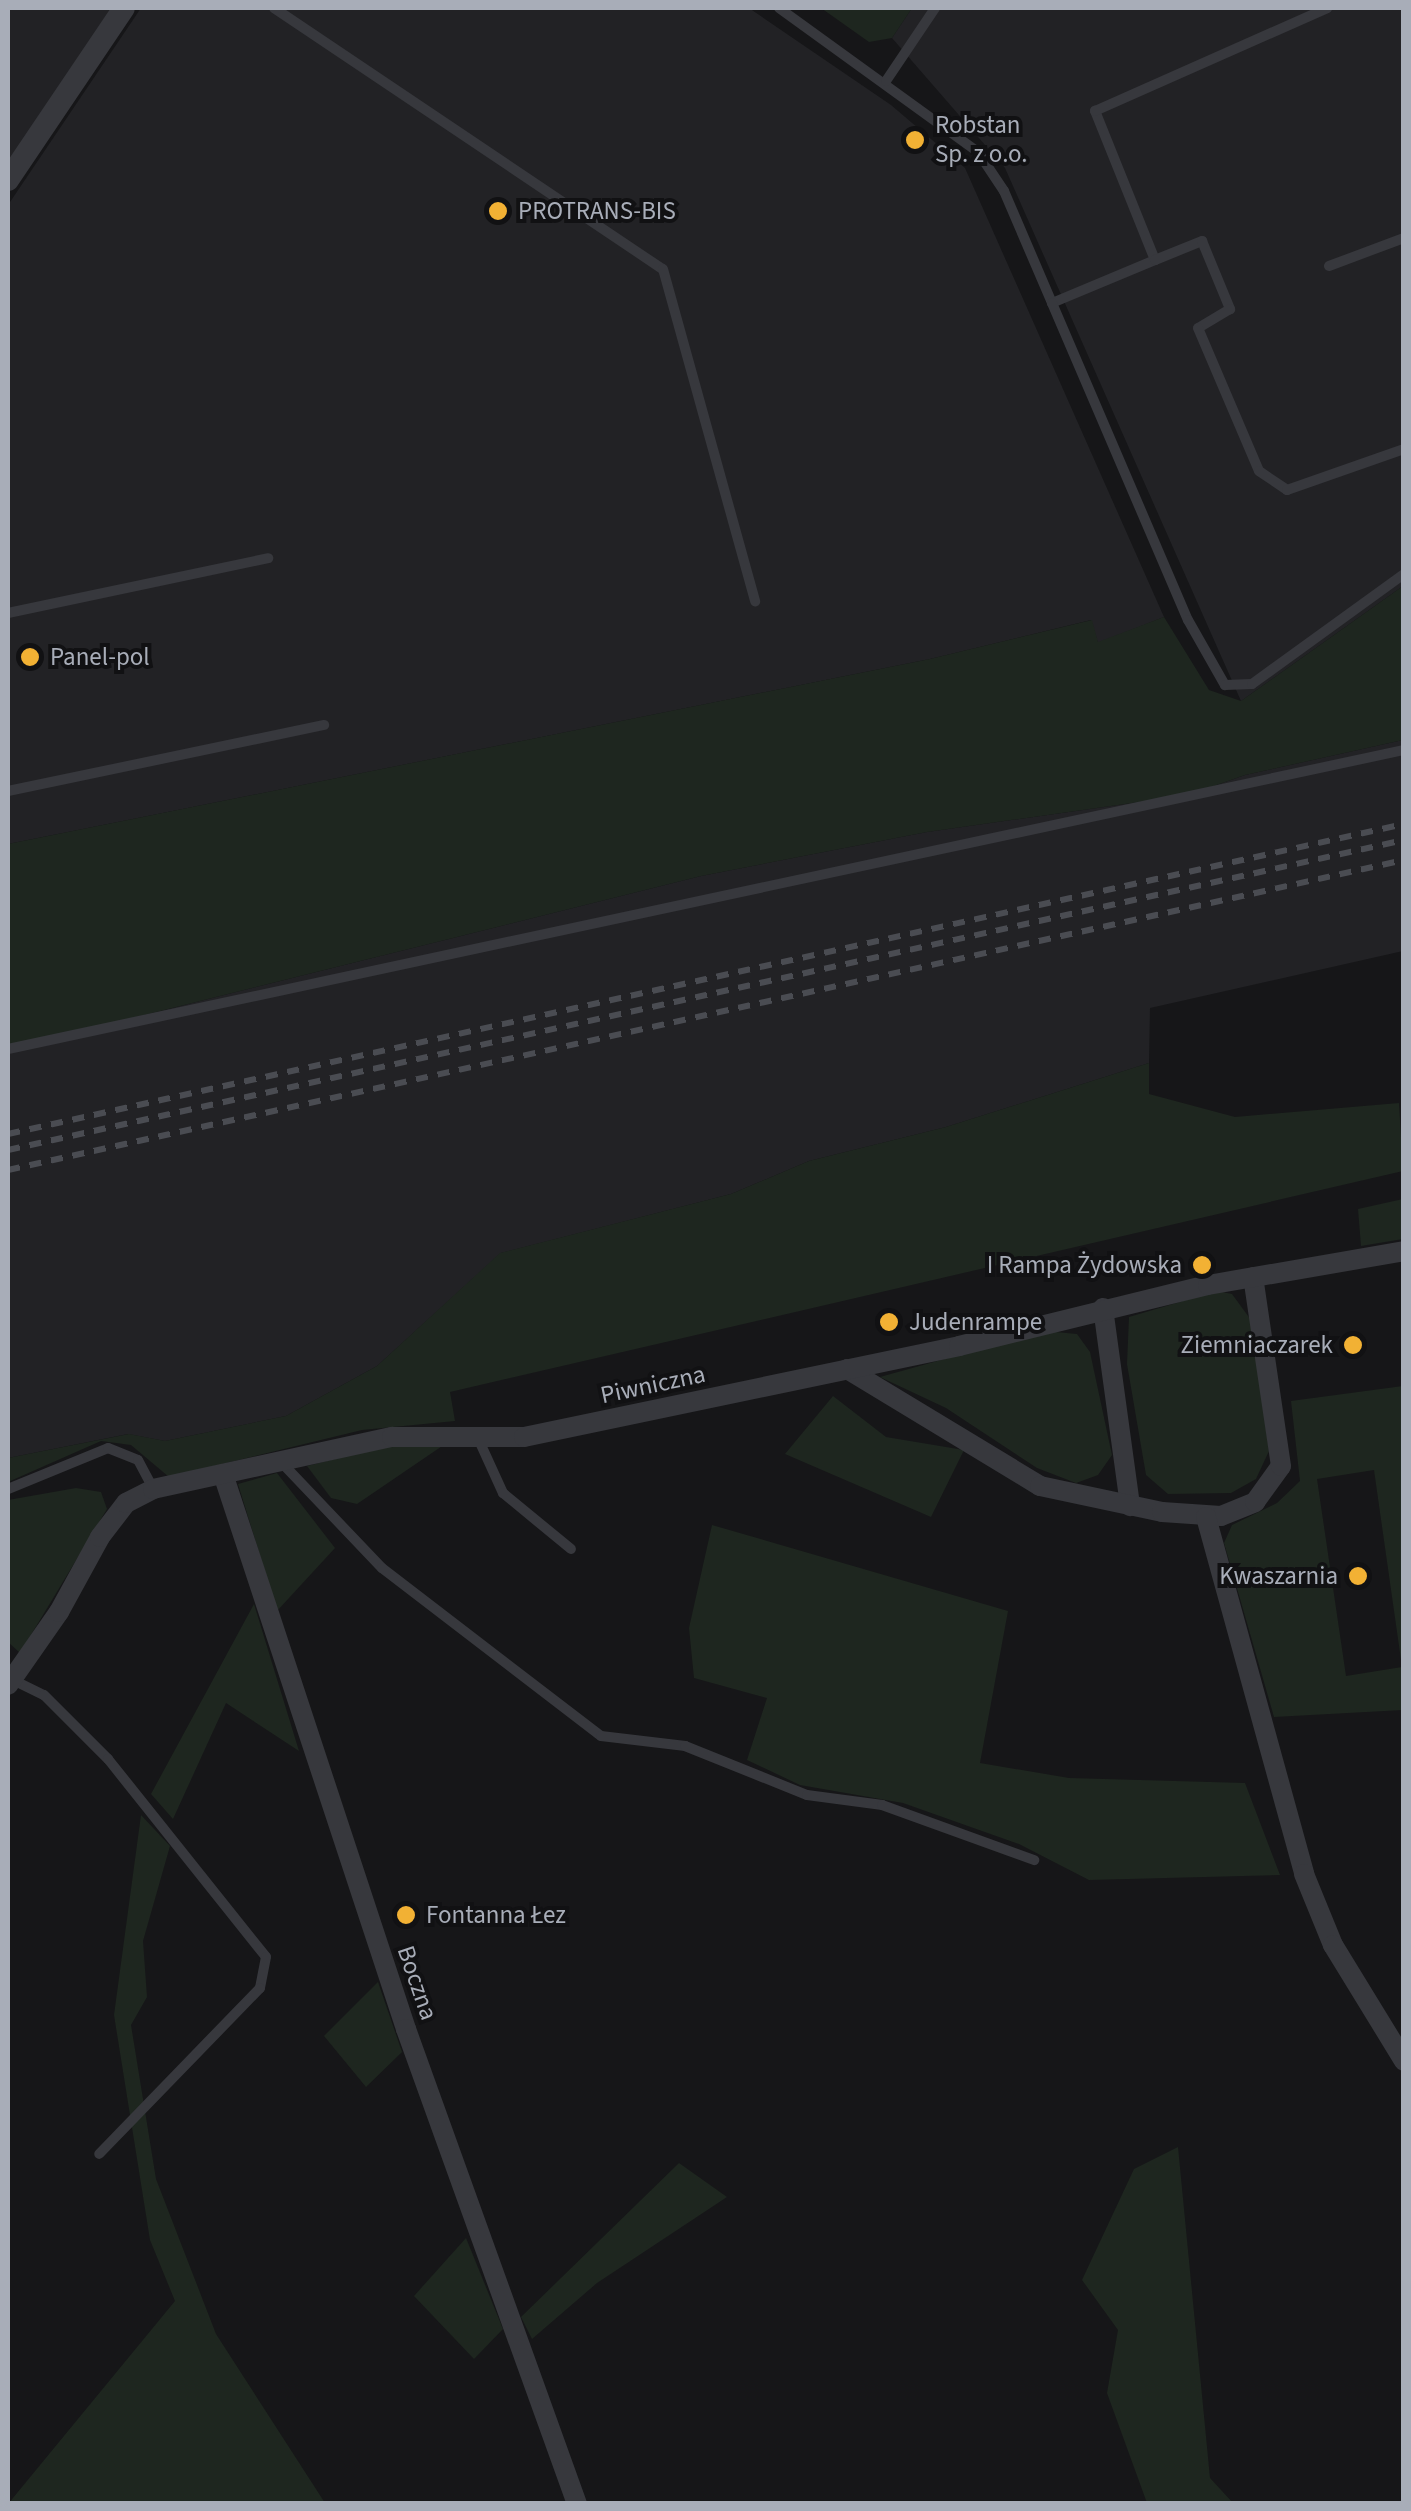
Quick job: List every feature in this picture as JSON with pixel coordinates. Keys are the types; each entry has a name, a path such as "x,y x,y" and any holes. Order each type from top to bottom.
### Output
{"street":[{"path":"8,180 124,8"},
{"name":"Piwniczna","path":"10,1682 100,1537 126,1502 153,1489 426,1432 524,1437 847,1370 1103,1308 1404,1250"},
{"path":"847,1370 1020,1476 1061,1494 1206,1517 1254,1502 1281,1466 1252,1277"},
{"path":"1103,1308 1130,1506"},
{"name":"Boczna","path":"223,1474 406,2029 577,2504"},
{"path":"1206,1517 1304,1874 1334,1945 1404,2061"}],"lane":[{"path":"274,8 664,269 755,601"},
{"path":"779,8 886,81 978,152 1004,191 1188,620 1225,685 1252,684 1404,574"},
{"path":"886,81 935,8"},
{"path":"1155,260 1095,112 1327,8"},
{"path":"1329,266 1404,238"},
{"path":"1052,303 1202,241 1230,309 1198,328 1259,471 1287,490 1404,449"},
{"path":"8,613 268,558"},
{"path":"8,791 324,726"},
{"path":"8,1049 1404,750"},
{"path":"476,1435 502,1493 571,1549"},
{"path":"8,1488 108,1448 138,1460 153,1489"},
{"path":"282,1462 382,1568 602,1736 685,1746 807,1795 882,1805 1034,1860"},
{"path":"10,1682 44,1695 108,1760 266,1957 260,1988 99,2154"}],"shaded area":[{"path":"8,8 116,8 8,169"},
{"path":"141,8 749,8 891,105 965,168 1164,617 1098,643 1091,620 930,659 8,844 8,205"},
{"path":"821,8 912,8 892,38 869,42"},
{"path":"912,8 1403,8 1403,586 1241,701 1005,168 892,38"},
{"path":"1403,586 1403,740 1245,775 1188,795 927,832 701,876 8,1049 8,844 930,659 1092,620 1098,642 1164,617 1209,690 1241,701"},
{"path":"1403,740 1403,951 1150,1008 1149,1063 946,1127 809,1161 731,1194 501,1253 377,1366 286,1416 165,1441 128,1434 8,1458 8,1049 701,876 927,832 1188,795 1245,775"},
{"path":"1149,1063 1149,1094 1235,1117 1399,1103 1403,1171 450,1392 455,1421 362,1430 169,1477 131,1445 101,1441 8,1482 8,1458 129,1434 165,1441 286,1416 377,1366 500,1253 731,1194 809,1161 946,1127"},
{"path":"1403,1199 1403,1239 1361,1246 1358,1209"},
{"path":"1217,1291 1232,1294 1251,1320 1269,1451 1256,1479 1231,1493 1168,1494 1146,1475 1127,1364 1129,1317"},
{"path":"1045,1331 1077,1334 1090,1352 1112,1455 1098,1475 1076,1483 1037,1468 946,1408 880,1377"},
{"path":"1403,1386 1403,1710 1274,1717 1224,1543 1232,1525 1277,1503 1300,1481 1291,1401","holes":["1374,1470 1402,1667 1346,1676 1317,1479"]},
{"path":"833,1396 886,1437 964,1450 931,1517 785,1454"},
{"path":"451,1440 357,1504 331,1498 307,1466 407,1441"},
{"path":"277,1473 335,1548 277,1611 238,1484"},
{"path":"76,1488 101,1492 107,1509 20,1653 8,1642 8,1500"},
{"path":"712,1525 1008,1611 980,1763 1069,1778 1245,1783 1280,1875 1089,1880 1019,1844 903,1803 800,1785 747,1760 767,1698 694,1678 689,1628"},
{"path":"254,1604 299,1751 226,1703 173,1819 151,1794"},
{"path":"141,1815 170,1846 143,1941 147,1997 131,2025 156,2179 216,2334 325,2503 8,2504 175,2301 150,2240 114,2015"},
{"path":"378,1982 402,2052 366,2087 324,2036"},
{"path":"1178,2147 1210,2478 1233,2503 1147,2503 1107,2393 1118,2330 1082,2280 1134,2169"},
{"path":"679,2163 727,2197 597,2283 532,2339 521,2317"},
{"path":"466,2238 503,2329 474,2359 414,2296"}],"railway":[{"path":"8,1134 1404,824"},
{"path":"8,1150 1404,840"},
{"path":"8,1170 1404,860"}],"place":[{"name":"Robstan Sp. z o.o.","path":"915,140"},
{"name":"PROTRANS-BIS","path":"498,211"},
{"name":"Panel-pol","path":"30,657"},
{"name":"I Rampa Żydowska","path":"1202,1265"},
{"name":"Judenrampe","path":"889,1322"},
{"name":"Ziemniaczarek","path":"1353,1345"},
{"name":"Kwaszarnia","path":"1358,1576"},
{"name":"Fontanna Łez","path":"406,1915"}]}
